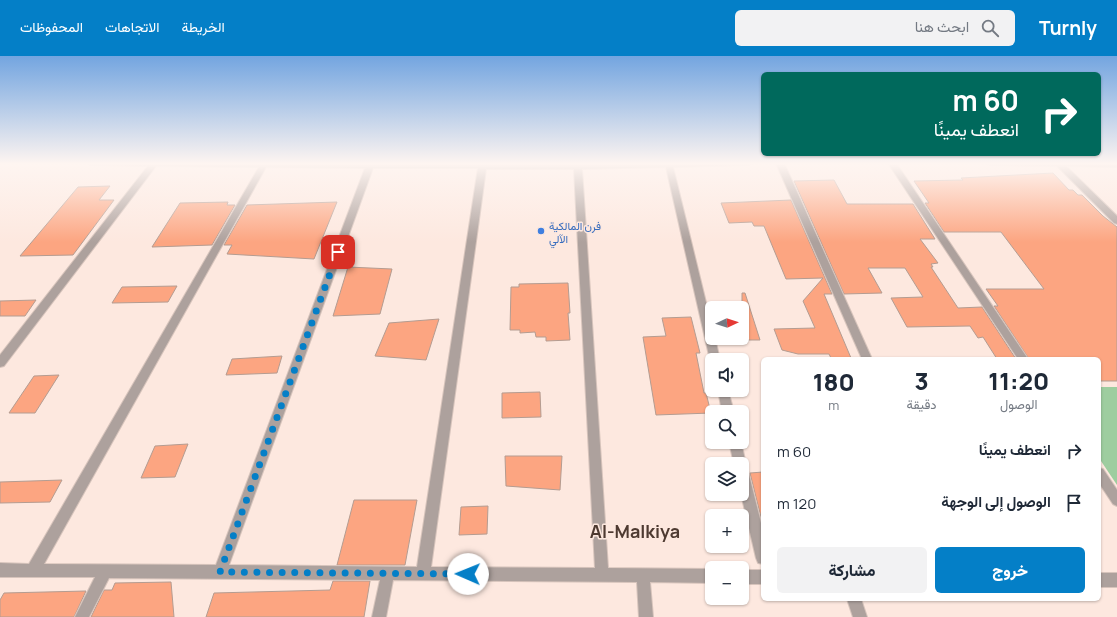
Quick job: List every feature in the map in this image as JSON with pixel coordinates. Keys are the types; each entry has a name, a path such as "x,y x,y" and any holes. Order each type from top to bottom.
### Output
{"street":[{"path":"0,362 134,189"},
{"path":"33,570 250,189"},
{"path":"220,572 361,189"},
{"path":"422,574 479,189"},
{"path":"579,189 602,575"},
{"path":"674,189 713,353"},
{"path":"792,189 866,357"},
{"path":"909,189 1022,357"},
{"path":"1085,189 1117,221"},
{"path":"1101,476 1117,500"},
{"path":"749,500 761,550"},
{"path":"0,570 705,576"},
{"path":"82,617 105,571"},
{"path":"379,617 388,574"},
{"path":"643,576 646,617"},
{"path":"749,577 761,577"},
{"path":"1101,580 1117,580"},
{"path":"855,601 860,617"}],"green space":[{"path":"1101,387 1117,387 1117,485 1101,461"}],"building":[{"path":"76,189 108,189 99,200 114,200 73,255 20,256"},
{"path":"798,189 839,189 847,204 913,204 935,239 920,239 938,263 931,264 933,267 931,267 958,308 982,307 1015,357 996,357 983,337 978,338 970,326 907,327 891,298 923,297 905,268 868,268 882,293 844,294"},
{"path":"920,189 1068,189 1073,190 1078,195 1082,195 1103,216 1117,227 1117,381 1101,381 1101,357 1028,357 994,306 998,306 986,289 1044,289 1001,232 944,232 925,203 929,203"},
{"path":"791,200 832,294 824,294 851,357 830,357 829,354 798,354 782,350 774,329 815,328 803,301 823,278 786,279 764,226 754,226 752,222 729,223 721,203"},
{"path":"228,202 227,205 235,205 212,245 152,247 180,203"},
{"path":"337,202 314,259 227,254 232,245 224,245 247,205"},
{"path":"348,267 392,269 380,314 333,316"},
{"path":"568,283 570,340 546,341 546,337 536,337 535,332 520,333 520,330 510,330 511,287 519,287 519,284"},
{"path":"177,286 168,302 112,303 122,287"},
{"path":"742,293 745,293 748,301 742,301"},
{"path":"36,300 25,316 0,316 0,301"},
{"path":"749,306 760,340 749,340"},
{"path":"691,317 700,353 696,353 704,393 705,397 707,397 709,405 705,405 705,413 656,415 643,337 666,336 662,318"},
{"path":"439,319 426,360 375,356 389,323"},
{"path":"282,356 277,373 226,375 232,359"},
{"path":"59,375 35,413 9,413 34,376"},
{"path":"540,392 541,417 502,418 502,393"},
{"path":"188,444 175,477 141,478 155,446"},
{"path":"505,456 562,456 560,490 506,486"},
{"path":"761,472 761,517 750,473"},
{"path":"62,480 50,502 0,503 0,482"},
{"path":"354,500 417,500 405,565 337,565"},
{"path":"488,506 487,534 459,535 461,507"},
{"path":"333,581 370,581 364,617 206,617 214,593 330,590"},
{"path":"171,582 174,617 91,617 104,590 112,590 115,583"},
{"path":"86,591 74,617 0,617 0,600 4,593"}],"place":[{"name":"فرن المالكية الآلي","path":"541,231"}],"district":[{"name":"Al-Malkiya","path":"635,531"}],"route":[{"path":"338,252 220,572 468,574"}]}
